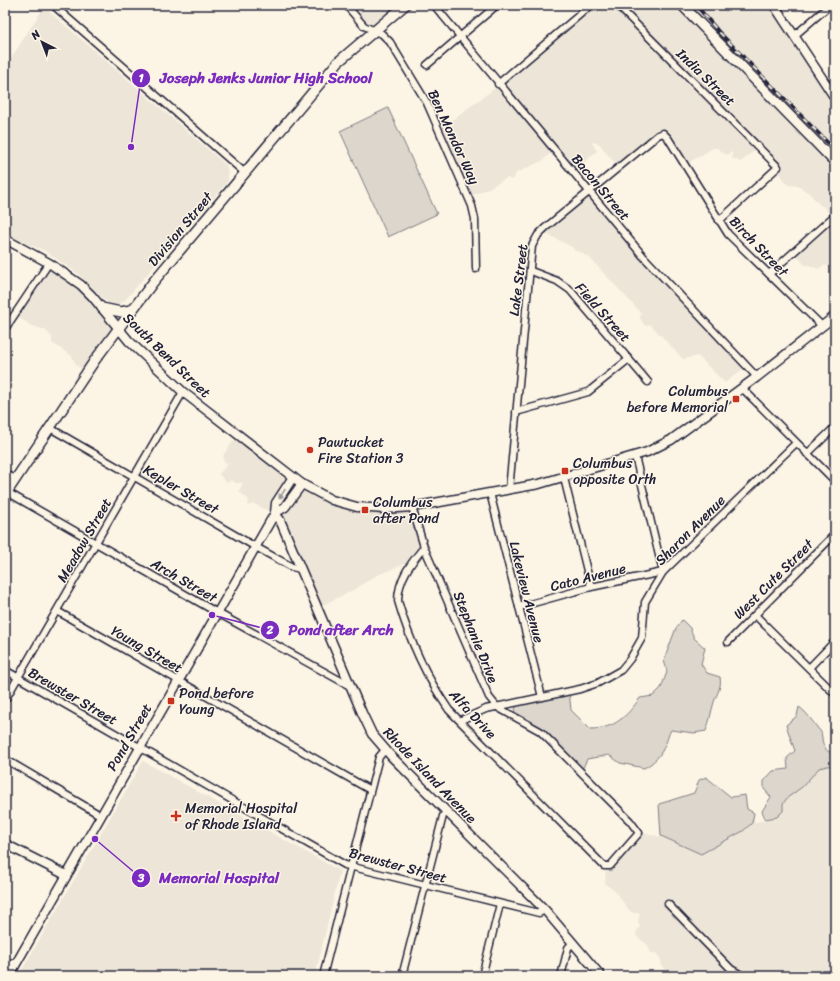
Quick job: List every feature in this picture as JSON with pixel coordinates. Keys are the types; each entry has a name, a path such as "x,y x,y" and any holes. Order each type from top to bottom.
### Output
{"main road":[{"name":"Division Street","path":"6,493 117,328 131,310 338,62 405,5"},
{"path":"682,5 835,162"},
{"path":"102,308 121,312 131,310"},
{"path":"5,971 14,965"}],"street":[{"path":"53,5 245,173"},
{"name":"Ben Mondor Way","path":"346,5 364,26 382,34 390,42 416,84 440,130 472,206 475,220 476,269"},
{"name":"Bacon Street","path":"434,5 498,84 643,256 757,377"},
{"path":"427,65 497,5"},
{"path":"498,84 591,5"},
{"name":"India Street","path":"617,5 776,163 778,167 718,221"},
{"path":"774,5 835,98"},
{"path":"794,36 830,5"},
{"name":"Lake Street","path":"509,490 531,271 532,246 538,235 658,134 663,133"},
{"name":"Birch Street","path":"663,133 668,138 718,221 728,234 822,326"},
{"path":"768,274 835,215"},
{"name":"South Bend Street","path":"5,239 49,263 81,285 102,308 117,328 183,392 302,484 332,500 357,507 397,509 509,490 564,478 648,452 671,440 757,377 835,316"},
{"path":"5,329 49,263"},
{"name":"Field Street","path":"531,271 557,281 570,290 648,382"},
{"path":"516,412 588,392 629,359"},
{"path":"742,388 835,481"},
{"name":"Meadow Street","path":"5,700 183,392"},
{"path":"807,454 835,427"},
{"name":"Kepler Street","path":"50,428 254,546 292,567 300,569"},
{"name":"Sharon Avenue","path":"460,720 497,707 580,689 598,683 621,670 630,659 642,638 645,602 663,572 796,443"},
{"path":"635,456 663,572"},
{"path":"5,474 15,479"},
{"name":"Pond Street","path":"275,513 276,503 293,477"},
{"path":"564,478 591,587"},
{"name":"Pond Street","path":"8,976 254,546 275,513 285,507 302,484"},
{"name":"Arch Street","path":"6,493 350,686"},
{"name":"Lakeview Avenue","path":"490,493 542,697"},
{"name":"Stephanie Drive","path":"412,507 424,547 452,608 484,690 497,707 540,731 630,821 639,833 610,866 604,866"},
{"name":"Rhode Island Avenue","path":"275,513 280,520 350,686 372,734 385,750 545,910 601,976"},
{"name":"West Cute Street","path":"728,642 835,534"},
{"name":"Alfa Drive","path":"424,547 403,576 398,591 398,602 423,665 439,696 449,710 604,866"},
{"name":"Cato Avenue","path":"519,607 591,587 663,572"},
{"name":"Young Street","path":"57,611 370,790"},
{"path":"755,615 835,694"},
{"path":"809,668 835,641"},
{"name":"Brewster Street","path":"5,670 138,748 344,865 539,913 545,910"},
{"path":"323,976 379,757 385,750"},
{"path":"5,759 100,815"},
{"path":"402,976 442,816 446,811"},
{"path":"5,844 66,875"},
{"path":"482,976 500,904"},
{"path":"668,904 731,969 743,976"},
{"path":"561,976 568,948 573,942"}],"shaded area":[{"path":"348,5 409,5 375,35"},
{"path":"594,5 683,5 693,12 702,5 775,5 835,96 835,269 825,265 818,269 805,265 796,255 834,221 824,207 820,205 809,193 798,186 788,185 759,146 741,162 732,158 732,152 726,155 717,148 713,148 688,163 663,134 621,169 600,144 594,142 592,143 597,151 573,172 554,150 542,161 516,173 513,180 507,178 470,196 440,129 502,83"},
{"path":"44,7 226,165 228,173 228,181 125,300 115,306 109,304 76,272 45,251 5,234 5,62 8,63"},
{"path":"388,108 437,214 388,237 340,131"},
{"path":"591,194 671,287 746,366 725,383 698,356 683,359 650,324 645,326 640,318 641,313 588,256 585,256 581,252 575,251 572,247 545,233"},
{"path":"50,264 65,273 120,329 89,374 76,365 72,356 52,343 52,337 45,330 30,325 17,316"},
{"path":"238,435 294,478 359,508 414,508 424,547 405,564 377,575 355,589 319,607 273,513 254,504 247,506 249,500 239,491 243,483 235,483 232,480 227,483 219,474 230,462 226,463 223,459 224,454"},
{"path":"682,620 690,628 694,638 705,648 701,664 707,673 720,677 720,687 706,731 694,733 671,730 659,755 651,764 644,768 620,763 609,755 587,759 582,770 538,730 514,713 517,704 569,691 571,710 590,729 607,727 613,724 625,716 640,698 653,696 661,688 667,672 664,660 676,628"},
{"path":"799,707 808,715 821,732 824,746 831,753 832,765 819,768 802,787 787,798 783,804 783,811 777,817 765,819 762,811 771,797 764,789 764,781 773,771 788,769 787,758 795,751 786,725 797,716"},
{"path":"835,752 835,976 674,976 662,966 660,958 656,953 651,953 647,944 637,937 636,932 640,927 638,922 640,913 633,913 629,910 614,890 605,884 606,866 612,862 638,832 669,839 701,854 743,831 752,823 777,817 787,798 802,787 819,768 832,765 831,753"},
{"name":"Memorial Hospital of Rhode Island","path":"143,761 340,871 315,976 24,976 22,970"},
{"path":"706,777 731,797 745,795 747,809 754,813 752,823 743,831 701,854 661,836 659,804 694,793 699,780"}],"railway":[{"path":"696,5 718,31 835,150"}],"place":[{"name":"Joseph Jenks Junior High School","path":"131,147"},
{"name":"Columbus before Memorial","path":"736,399"},
{"name":"Pawtucket Fire Station 3","path":"310,450"},
{"name":"Columbus opposite Orth","path":"565,471"},
{"name":"Columbus after Pond","path":"365,510"},
{"name":"Pond after Arch","path":"212,615"},
{"name":"Pond before Young","path":"171,701"},
{"name":"Memorial Hospital of Rhode Island","path":"176,816"},
{"name":"Memorial Hospital","path":"95,839"}]}
